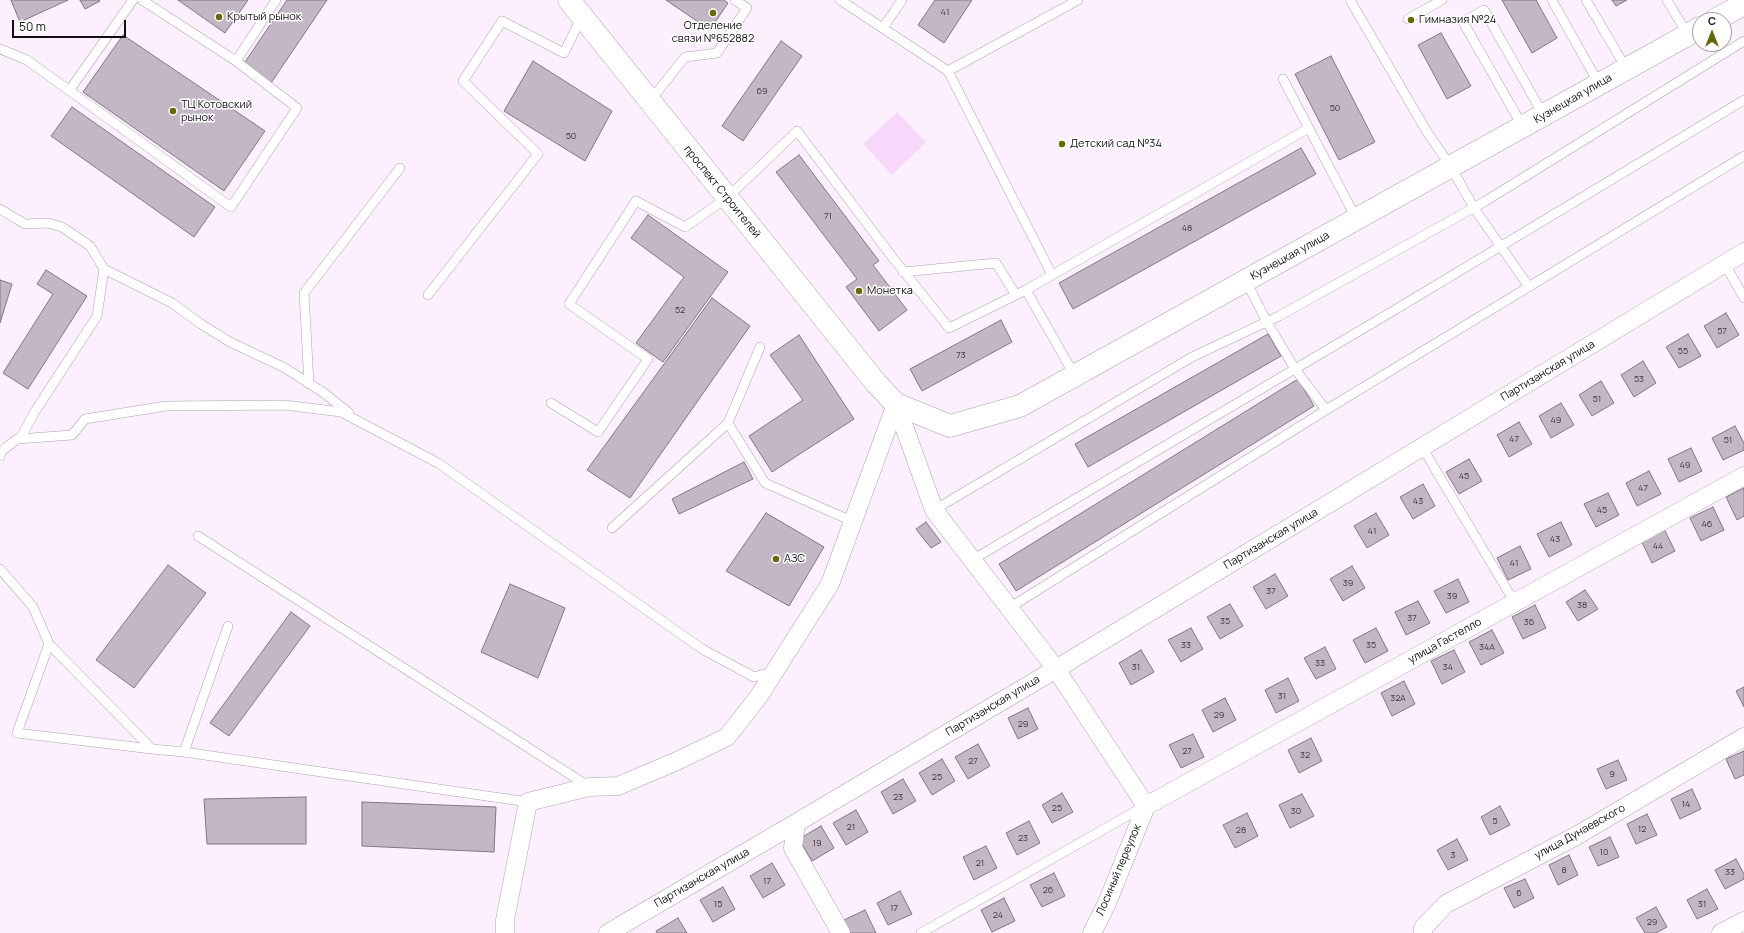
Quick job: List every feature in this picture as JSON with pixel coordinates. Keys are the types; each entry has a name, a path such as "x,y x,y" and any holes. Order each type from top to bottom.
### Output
{"main road":[{"path":"1730,12 1744,4"},
{"name":"проспект Строителей","path":"576,8 876,383"},
{"name":"Кузнецкая улица","path":"876,383 896,404 950,426 1020,406 1544,116 1626,68 1692,32"}],"street":[{"name":"Партизанская улица","path":"608,933 1056,669 1744,252"},
{"path":"896,404 934,510 1056,669 1146,806"},
{"path":"504,933 505,920 528,802 589,787 618,786 728,737 759,696 830,584 896,404"},
{"name":"улица Гастелло","path":"1146,806 1744,476"},
{"name":"улица Дунаевского","path":"1423,933 1423,928 1446,904 1576,836 1744,737"},
{"name":"Лосиный переулок","path":"1092,933 1107,903 1146,806"},
{"path":"796,823 793,848 841,933"},
{"path":"1721,933 1744,921"}],"lane":[{"path":"69,91 133,0"},
{"path":"0,50 27,60 231,206 297,108 236,61 142,0"},
{"path":"236,61 276,0"},
{"path":"650,101 685,57 717,53 749,4 735,0"},
{"path":"840,0 948,71 1052,275"},
{"path":"883,28 902,0"},
{"path":"948,71 1078,0"},
{"path":"1350,0 1427,132 1451,167 1474,208 1529,287"},
{"path":"1408,19 1442,0"},
{"path":"1552,0 1599,84"},
{"path":"1586,0 1626,68"},
{"path":"1667,0 1692,29"},
{"path":"428,295 538,154 463,82 502,21 564,53 576,8"},
{"path":"1523,127 1463,22 1484,10 1544,116"},
{"path":"934,510 1192,357 1266,322 1474,208 1744,41"},
{"path":"1283,79 1357,220"},
{"path":"972,560 1500,247 1744,100"},
{"path":"551,403 598,432 648,359 569,304 636,201 684,227 728,198 797,131 904,272 949,328 1026,290 1309,128"},
{"path":"1009,608 1326,410 1744,156"},
{"path":"309,384 304,293 400,168"},
{"path":"0,209 25,224 48,223 62,227 90,246 104,269 172,303 200,324 230,342 285,368 361,423"},
{"path":"904,272 996,262 1016,295"},
{"path":"1726,264 1744,298"},
{"path":"20,439 34,413 97,316 104,269"},
{"path":"1246,281 1266,322 1295,369 1326,410"},
{"path":"1026,290 1075,376"},
{"path":"612,528 728,423 760,347"},
{"path":"1,453 17,439 72,436 85,419 166,406 284,405 341,412 438,463 702,649 754,677 775,670"},
{"path":"728,423 765,483 852,521"},
{"path":"1422,447 1515,602"},
{"path":"198,536 589,787"},
{"path":"0,568 33,607 50,644 152,749"},
{"path":"184,752 228,626"},
{"path":"50,644 17,734 184,752 528,802"},
{"path":"921,933 1146,806"}],"shaded area":[{"path":"897,112 926,142 892,175 863,144"}],"building":[{"path":"11,0 68,0 20,22"},
{"path":"80,0 99,0 100,1 85,9"},
{"name":"Крытый рынок","path":"178,0 248,0 225,33"},
{"path":"287,0 327,0 271,83 243,65"},
{"path":"666,0 724,0 728,3 710,30"},
{"path":"935,0 972,0 944,43 918,25"},
{"path":"1502,0 1536,0 1557,38 1532,53"},
{"path":"1612,0 1627,0 1616,6"},
{"path":"1441,33 1471,86 1447,99 1418,45"},
{"name":"ТЦ Котовский рынок","path":"123,35 265,131 224,191 83,92"},
{"path":"781,41 802,56 743,141 722,126"},
{"path":"1331,56 1375,142 1339,160 1295,74"},
{"path":"533,61 612,111 585,161 504,111"},
{"path":"72,107 215,207 194,237 51,136"},
{"path":"1301,148 1316,174 1073,309 1059,283"},
{"path":"799,155 879,261 873,265 907,310 879,331 846,287 857,279 776,172"},
{"path":"648,215 728,272 663,362 636,343 684,277 631,238"},
{"path":"46,270 87,296 28,389 3,373 53,294 37,284"},
{"path":"0,280 12,284 0,323"},
{"path":"712,298 750,326 630,498 587,470"},
{"path":"1726,313 1739,335 1717,348 1704,326"},
{"path":"1001,320 1012,342 922,391 910,369"},
{"path":"1268,334 1281,356 1088,467 1075,444"},
{"path":"1688,334 1701,356 1679,368 1666,347"},
{"path":"799,335 854,419 772,472 749,436 803,400 770,355"},
{"path":"1643,361 1656,383 1634,397 1621,375"},
{"path":"1298,379 1314,406 1016,591 999,564"},
{"path":"1601,381 1614,403 1592,416 1579,395"},
{"path":"1561,403 1574,425 1551,438 1539,416"},
{"path":"1519,422 1532,444 1509,457 1497,435"},
{"path":"1735,426 1744,443 1744,450 1723,460 1712,438"},
{"path":"1691,448 1702,471 1679,482 1668,459"},
{"path":"1469,459 1482,481 1459,494 1446,472"},
{"path":"744,462 753,479 679,514 672,499"},
{"path":"1649,471 1661,494 1637,506 1626,483"},
{"path":"1423,484 1435,506 1413,519 1400,497"},
{"path":"1744,488 1744,516 1737,520 1726,497"},
{"path":"1608,493 1619,515 1596,527 1584,504"},
{"path":"1713,507 1724,530 1701,541 1690,518"},
{"name":"АЗС","path":"766,513 824,547 789,606 726,571"},
{"path":"1376,513 1389,535 1367,548 1354,526"},
{"path":"926,522 941,542 931,548 916,529"},
{"path":"1561,522 1572,545 1549,557 1537,534"},
{"path":"1664,529 1675,551 1652,563 1641,540"},
{"path":"1520,546 1531,569 1508,580 1497,558"},
{"path":"168,565 206,593 134,688 96,660"},
{"path":"1352,566 1365,588 1343,601 1330,579"},
{"path":"1275,574 1288,596 1266,609 1253,587"},
{"path":"1458,579 1469,602 1446,613 1434,591"},
{"path":"510,584 565,608 538,678 481,652"},
{"path":"1585,590 1598,609 1578,621 1566,602"},
{"path":"1418,601 1430,623 1406,635 1395,612"},
{"path":"1230,604 1243,626 1220,639 1207,617"},
{"path":"1535,605 1546,628 1523,639 1512,617"},
{"path":"291,612 310,626 229,736 210,723"},
{"path":"1191,628 1203,649 1181,662 1168,640"},
{"path":"1376,628 1388,651 1365,663 1353,640"},
{"path":"1492,630 1504,653 1481,665 1469,642"},
{"path":"1325,647 1336,669 1316,679 1304,658"},
{"path":"1141,650 1154,672 1131,685 1119,663"},
{"path":"1454,650 1465,672 1442,684 1431,661"},
{"path":"1288,678 1299,701 1276,713 1265,690"},
{"path":"1404,681 1415,704 1392,716 1381,693"},
{"path":"1744,687 1744,707 1736,691"},
{"path":"1225,698 1236,720 1213,732 1202,710"},
{"path":"1028,708 1038,729 1018,739 1008,718"},
{"path":"1193,734 1204,757 1181,768 1169,745"},
{"path":"1311,738 1322,761 1299,773 1288,750"},
{"path":"978,744 990,766 968,779 955,757"},
{"path":"1744,751 1744,775 1735,779 1726,759"},
{"path":"942,759 955,781 932,795 919,773"},
{"path":"1618,760 1627,780 1606,789 1597,769"},
{"path":"903,779 916,801 893,814 881,792"},
{"path":"1692,789 1701,809 1680,819 1671,799"},
{"path":"1062,793 1073,812 1052,823 1042,805"},
{"path":"1302,794 1314,816 1290,828 1279,805"},
{"path":"306,797 306,844 207,844 204,799"},
{"path":"362,802 496,807 494,852 362,846"},
{"path":"1500,806 1510,825 1490,835 1481,817"},
{"path":"856,810 868,832 846,845 833,823"},
{"path":"1247,813 1258,836 1235,848 1223,825"},
{"path":"1647,814 1657,835 1636,844 1627,824"},
{"path":"1029,821 1040,843 1017,855 1006,833"},
{"path":"821,826 834,848 812,861 799,839"},
{"path":"1610,837 1619,857 1598,866 1589,847"},
{"path":"1457,839 1468,860 1448,870 1437,850"},
{"path":"986,846 997,868 974,880 963,857"},
{"path":"1569,855 1578,875 1558,885 1549,865"},
{"path":"1736,859 1744,874 1744,879 1725,889 1715,870"},
{"path":"772,863 785,885 763,898 750,876"},
{"path":"1054,873 1065,896 1042,907 1030,885"},
{"path":"1525,879 1534,898 1514,908 1504,888"},
{"path":"723,887 735,909 713,922 700,900"},
{"path":"1707,889 1718,909 1697,919 1687,900"},
{"path":"900,891 912,914 888,925 877,903"},
{"path":"1004,898 1015,921 992,932 981,910"},
{"path":"1656,907 1667,927 1656,933 1645,933 1636,918"},
{"path":"865,910 876,933 848,933 842,921"},
{"path":"678,918 687,933 657,933 656,931"}],"place":[{"name":"Отделение связи №652882","path":"713,13"},
{"name":"Крытый рынок","path":"219,17"},
{"name":"Гимназия №24","path":"1411,20"},
{"name":"ТЦ Котовский рынок","path":"173,111"},
{"name":"Детский сад №34","path":"1062,144"},
{"name":"Монетка","path":"859,291"},
{"name":"АЗС","path":"776,559"}]}
